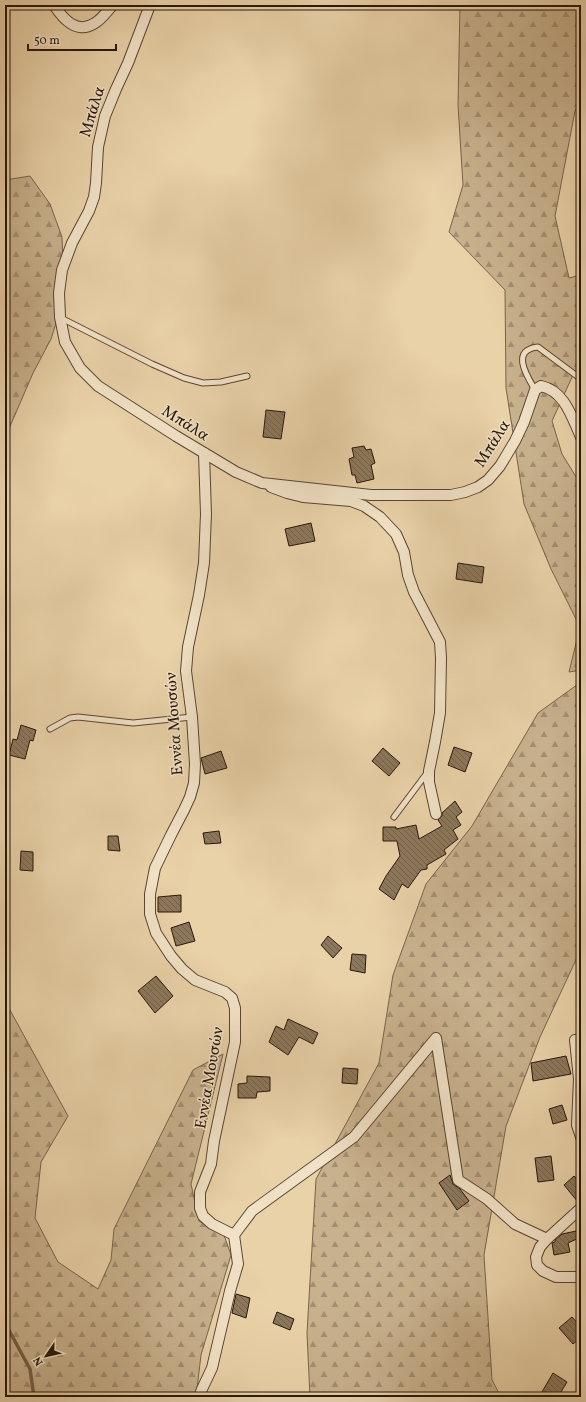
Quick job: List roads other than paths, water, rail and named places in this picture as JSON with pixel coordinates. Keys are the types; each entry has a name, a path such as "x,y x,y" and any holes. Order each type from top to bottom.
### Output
{"street":[{"path":"54,5 61,16 72,26 83,28 95,23 113,5"},
{"name":"Μπάλα","path":"150,5 128,63 105,116 98,147 94,197 89,211 72,243 62,270 59,293 60,318 65,342 80,368 98,386 236,472 262,483 371,495 451,494 465,492 478,487 488,480 500,466 521,428 535,390"},
{"path":"535,390 541,386 556,392 564,402 581,437"},
{"name":"Εννέα Μουσών","path":"204,453 206,514 204,563 188,647 186,671 192,717 195,764 194,782 190,797 155,868 150,894 150,914 156,933 171,956 182,969 195,980 224,992 232,998 235,1008 235,1042 211,1164 200,1192 200,1208 203,1216 212,1224 234,1235"},
{"path":"262,483 287,494 303,497 351,501 364,506 380,517 396,534 404,552 408,575 414,592 440,642 440,713 429,771 429,782 436,814"},
{"path":"199,1397 212,1368 230,1291 238,1264 234,1235 252,1211 354,1137 436,1038 458,1180 488,1199 515,1224 547,1239"},
{"path":"575,1040 579,1079 577,1125 581,1136"},
{"path":"581,1208 547,1239 540,1247 536,1256 537,1265 543,1272 556,1277 581,1277"}],"lane":[{"path":"60,318 152,364 184,378 203,382 222,382 247,376"},
{"path":"535,390 523,364 523,355 526,350 530,348 538,347 581,379"},
{"path":"50,729 70,718 78,717 133,723 192,717"},
{"path":"394,817 429,771"}],"waterway":[{"path":"5,1323 30,1369 34,1397"}]}
